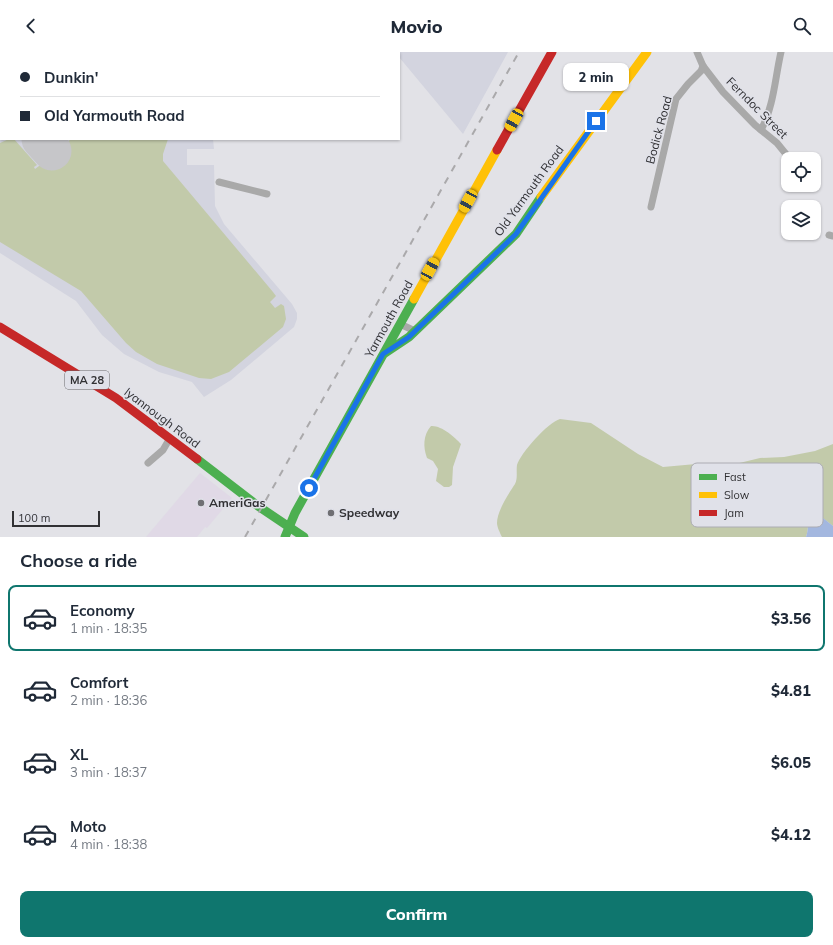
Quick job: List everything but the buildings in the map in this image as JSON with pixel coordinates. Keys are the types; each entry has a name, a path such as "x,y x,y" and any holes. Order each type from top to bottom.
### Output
{"main road":[{"name":"Yarmouth Road","path":"285,537 383,354 552,52"},
{"name":"Old Yarmouth Road","path":"383,354 404,341 516,234 573,151 647,52"},
{"name":"Iyannough Road","path":"0,327 116,398 289,528 304,537"}],"street":[{"name":"Ferndoc Street","path":"697,52 703,66 723,92 761,130 777,143 784,152"},
{"path":"761,130 770,112 772,93 782,52"},
{"name":"Bodick Road","path":"652,207 676,99 701,71 703,66"},
{"path":"219,182 266,194"},
{"path":"400,324 415,331"},
{"path":"148,463 163,450 170,438"}],"shaded area":[{"path":"400,52 508,52 463,134 400,58"},
{"path":"0,140 213,140 214,149 187,149 187,165 214,165 215,206 224,224 292,304 297,313 297,319 294,327 231,380 204,397 192,382 159,372 124,354 102,335 76,301 0,253"},
{"name":"AmeriGas","path":"200,473 232,498 207,528 205,527 197,537 146,537"}],"green space":[{"path":"7,140 15,140 37,165 34,167 35,169 43,163 41,160 61,142 64,145 70,140 168,140 163,154 163,161 273,292 276,296 270,302 275,308 281,304 284,306 286,319 283,327 229,372 211,379 199,378 157,364 136,352 126,343 81,291 0,242 0,143"},
{"path":"560,419 591,423 638,454 663,467 691,464 691,527 808,527 806,537 502,537 497,523 499,513 516,482 517,465 519,460 529,446 555,421"},
{"path":"431,426 443,429 461,444 453,467 452,485 449,487 444,487 436,481 438,469 433,461 427,458 424,445 425,437"},
{"path":"833,444 833,526 823,518 823,463 739,463 760,458 784,457 815,451"}],"water":[{"path":"823,518 833,526 833,537 806,537 808,527 823,527"}],"runway":[{"path":"42,140 52,151"}],"railway":[{"path":"245,537 519,52"}],"traffic: fast":[{"path":"385,353 409,337 516,234 541,197"},
{"path":"285,537 295,513 414,299"},
{"path":"197,459 258,506 304,537"}],"traffic: slow":[{"path":"541,197 647,52"},
{"path":"414,299 497,150"}],"traffic: jam":[{"path":"497,150 552,52"},
{"path":"0,327 116,398 197,459"}],"place":[{"name":"AmeriGas","path":"201,503"},
{"name":"Speedway","path":"331,513"}],"route":[{"path":"309,488 383,354 409,337 516,234 564,164 596,121"}]}
